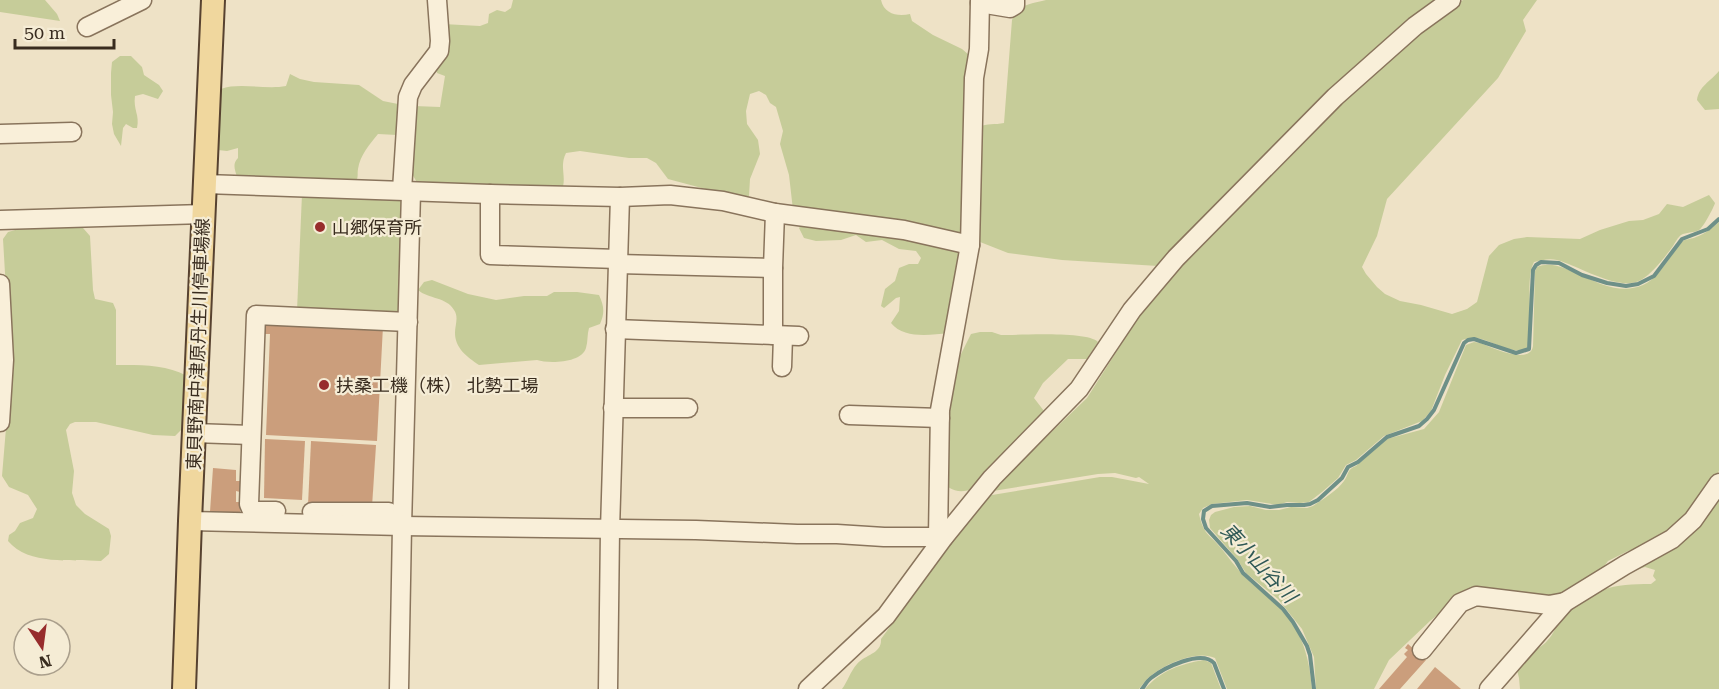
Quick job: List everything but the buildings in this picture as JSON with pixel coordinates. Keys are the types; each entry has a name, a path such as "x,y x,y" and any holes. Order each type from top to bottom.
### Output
{"main road":[{"name":"東貝野南中津原丹生川停車場線","path":"184,689 213,0"}],"street":[{"path":"87,27 142,0"},
{"path":"399,689 408,322 408,97 412,85 439,51 437,0"},
{"path":"941,537 940,410 970,245 974,78 979,49 980,2 1010,8 1015,5 1015,0"},
{"path":"808,689 886,616 941,537 992,478 1079,390 1132,310 1176,258 1335,97 1415,26 1451,0"},
{"path":"0,134 72,132"},
{"path":"205,184 490,194 620,197 670,195 723,201 775,213 904,230 970,245"},
{"path":"490,194 490,255 773,268"},
{"path":"608,689 610,530 620,197"},
{"path":"775,213 773,268 785,336 782,367"},
{"path":"0,220 204,214"},
{"path":"0,284 2,347 0,422"},
{"path":"389,512 252,511 249,504 255,315 408,322"},
{"path":"615,329 785,336"},
{"path":"613,408 688,408"},
{"path":"849,415 940,418"},
{"path":"194,433 251,435"},
{"path":"1489,689 1565,603 1672,538 1693,520 1719,483"},
{"path":"190,521 941,537"},
{"path":"1422,650 1460,603 1469,598 1476,596 1549,605 1565,603"}],"green space":[{"path":"0,0 45,0 60,21 0,12"},
{"path":"513,0 881,0 885,9 892,13 910,14 912,21 969,55 967,237 793,210 789,175 780,144 783,131 776,107 770,103 766,95 759,91 750,94 746,111 747,124 758,140 760,154 750,179 749,196 743,199 668,179 656,163 647,158 629,158 580,151 566,153 563,163 562,190 419,186 411,172 414,106 440,107 445,76 437,73 436,67 443,24 480,26 488,23 489,14 497,10 505,12 511,8"},
{"path":"1046,0 1439,0 1158,266 1062,260 1008,253 975,240 979,127 1004,123 1012,20 1022,8"},
{"path":"1463,0 1537,0 1523,20 1526,31 1498,78 1387,199 1377,236 1362,267 1385,294 1400,301 1452,314 1467,309 1477,302 1489,256 1499,245 1527,237 1580,239 1600,230 1659,214 1667,204 1683,207 1709,195 1715,203 1701,228 1680,236 1650,273 1632,283 1610,281 1557,260 1534,262 1530,280 1530,327 1527,348 1514,350 1486,340 1472,338 1462,340 1431,411 1422,421 1384,436 1356,460 1346,465 1338,478 1309,502 1287,502 1278,505 1247,500 1212,504 1203,508 1199,514 1207,533 1245,577 1283,611 1297,631 1306,652 1312,689 1227,689 1215,658 1199,656 1180,660 1162,668 1148,678 1139,689 842,689 857,664 879,648 881,639 986,496 1100,477 1149,484 1139,477 1115,473 991,490 1087,398 1141,313 1170,275 1366,80 1422,30"},
{"path":"120,56 131,56 142,67 144,75 159,85 163,91 158,99 143,94 135,96 137,128 126,124 123,128 121,146 114,134 112,124 111,95 112,62"},
{"path":"1719,71 1719,109 1705,110 1697,100 1698,95"},
{"path":"290,74 314,82 359,85 383,101 398,104 401,113 397,135 378,134 361,159 355,183 237,177 235,165 238,148 227,151 218,150 221,89 236,86 286,86"},
{"path":"302,194 401,197 407,201 403,317 297,311"},
{"path":"804,222 962,248 948,333 918,335 903,332 891,323 899,311 900,297 884,308 881,306 885,289 895,281 899,268 909,264 918,264 921,258 916,251 899,249 882,240 866,242 856,235 841,240 816,241 804,238 799,228"},
{"path":"1719,222 1719,471 1686,518 1644,546 1608,561 1602,569 1566,593 1555,596 1453,602 1389,660 1374,689 1316,689 1314,657 1302,629 1278,599 1246,573 1210,528 1211,515 1234,507 1250,506 1279,510 1313,506 1338,488 1351,469 1387,439 1424,429 1439,412 1466,345 1474,342 1480,343 1518,355 1530,352 1533,346 1537,267 1548,265 1560,267 1614,288 1628,289 1643,285 1658,274 1684,240 1702,234"},
{"path":"83,228 90,236 95,299 113,303 116,310 116,365 161,367 187,376 184,427 175,436 153,435 96,422 75,422 70,424 66,430 74,471 72,493 76,505 85,514 109,529 111,536 109,554 101,561 39,558 17,549 8,541 9,535 20,523 33,518 37,509 28,495 9,487 2,476 9,392 3,239 8,232 19,229"},
{"path":"432,280 468,294 496,300 547,296 554,292 599,295 603,306 603,316 600,324 589,328 586,348 578,357 557,362 537,360 479,365 459,348 455,333 456,315 451,306 418,290 424,282"},
{"path":"980,332 1001,335 1081,336 1098,342 1087,359 1068,359 1043,383 1034,398 1044,411 975,488 958,491 948,487 948,410 957,362 971,334"},
{"path":"1719,494 1719,689 1520,689 1517,670 1545,643 1572,608 1581,600 1602,590 1625,585 1651,584 1656,580 1653,576 1655,570 1645,567 1633,571"},
{"path":"1204,660 1211,663 1221,689 1145,689 1151,682 1172,669"}],"waterway":[{"name":"東小山谷川","path":"1314,689 1310,655 1293,622 1283,609 1243,573 1236,561 1206,528 1203,519 1204,511 1212,506 1247,503 1270,507 1310,504 1318,500 1342,478 1348,467 1358,462 1387,437 1419,426 1427,419 1434,410 1464,343 1468,340 1474,339 1516,353 1529,349 1533,270 1541,262 1559,263 1582,275 1607,283 1626,286 1638,284 1654,276 1682,239 1708,229 1719,219"},
{"name":"東小山谷川","path":"1142,689 1150,679 1164,669 1200,658 1214,663 1224,689"}],"place":[{"name":"山郷保育所","path":"320,227"},
{"name":"扶桑工機（株） 北勢工場","path":"324,385"}]}
